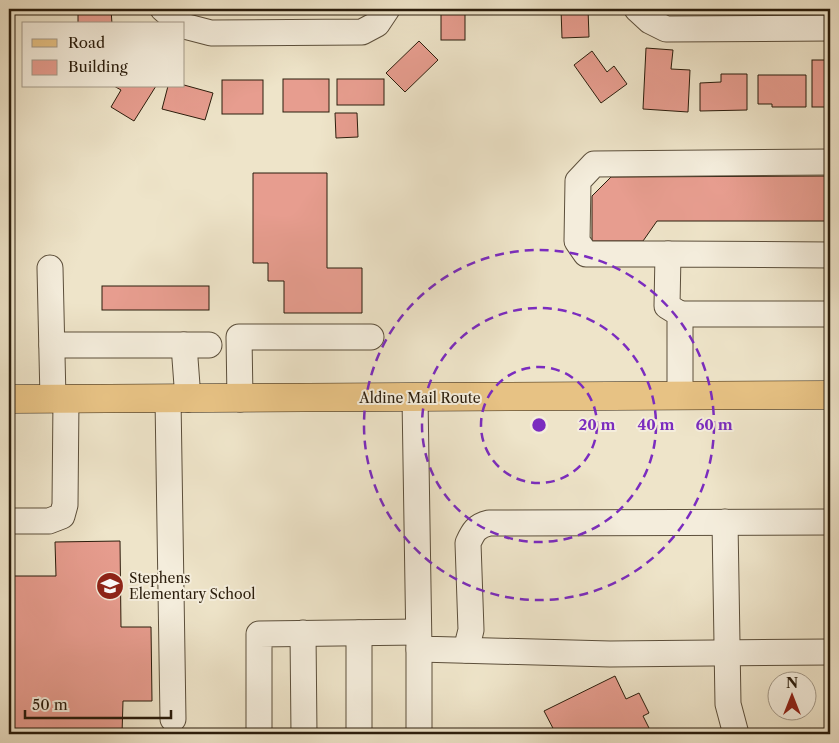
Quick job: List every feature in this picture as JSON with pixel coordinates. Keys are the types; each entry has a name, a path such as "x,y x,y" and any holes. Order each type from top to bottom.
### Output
{"main road":[{"name":"Aldine Mail Route","path":"9,399 830,395"}],"street":[{"path":"163,9 178,22"},
{"path":"185,26 211,33 362,32 377,24 386,9"},
{"path":"637,9 650,21 666,29 762,30 830,28"},
{"path":"830,162 594,164 578,181 577,241 586,254 830,254"},
{"path":"668,254 667,306 680,314 830,314"},
{"path":"9,521 49,521 62,516 64,505 60,399 52,345 50,268"},
{"path":"680,314 680,396"},
{"path":"240,399 239,337 371,336"},
{"path":"52,345 209,345"},
{"path":"172,729 178,399 184,345"},
{"path":"415,398 419,734"},
{"path":"724,522 728,704 736,734"},
{"path":"466,650 471,630 468,543 474,531 480,525 489,523 830,522"},
{"path":"358,632 359,734"},
{"path":"259,734 259,634 358,632 418,640 466,650 610,654 830,652"},
{"path":"303,633 304,734"}],"building":[{"path":"78,9 111,9 112,22 78,22"},
{"path":"441,9 465,9 465,40 441,40"},
{"path":"561,9 588,9 589,37 562,38"},
{"path":"419,41 438,60 405,92 386,73"},
{"path":"646,48 673,50 671,69 690,70 688,112 643,109"},
{"path":"592,51 607,72 614,66 627,84 601,103 574,65"},
{"path":"812,60 830,60 830,107 812,107"},
{"path":"721,74 747,74 747,110 700,111 700,83 721,82"},
{"path":"758,75 806,75 806,107 772,107 772,104 758,104"},
{"path":"283,79 329,79 329,112 283,112"},
{"path":"337,79 384,79 384,105 337,105"},
{"path":"222,80 263,80 263,114 222,114"},
{"path":"185,85 213,93 205,120 162,109 167,88 185,88"},
{"path":"118,88 155,88 134,121 111,107 121,90"},
{"path":"335,113 357,113 358,137 336,138"},
{"path":"253,173 327,173 327,268 362,268 362,313 284,313 284,281 268,281 268,263 253,263"},
{"path":"830,176 830,221 657,221 643,241 592,241 592,196 611,177"},
{"path":"102,286 209,286 209,310 102,310"},
{"path":"120,541 121,627 151,627 152,701 123,701 122,734 9,734 9,576 56,576 55,542"},
{"path":"615,676 626,699 639,693 649,713 643,716 652,734 556,734 544,711"}],"place":[{"name":"Stephens Elementary School","path":"110,586"}]}
